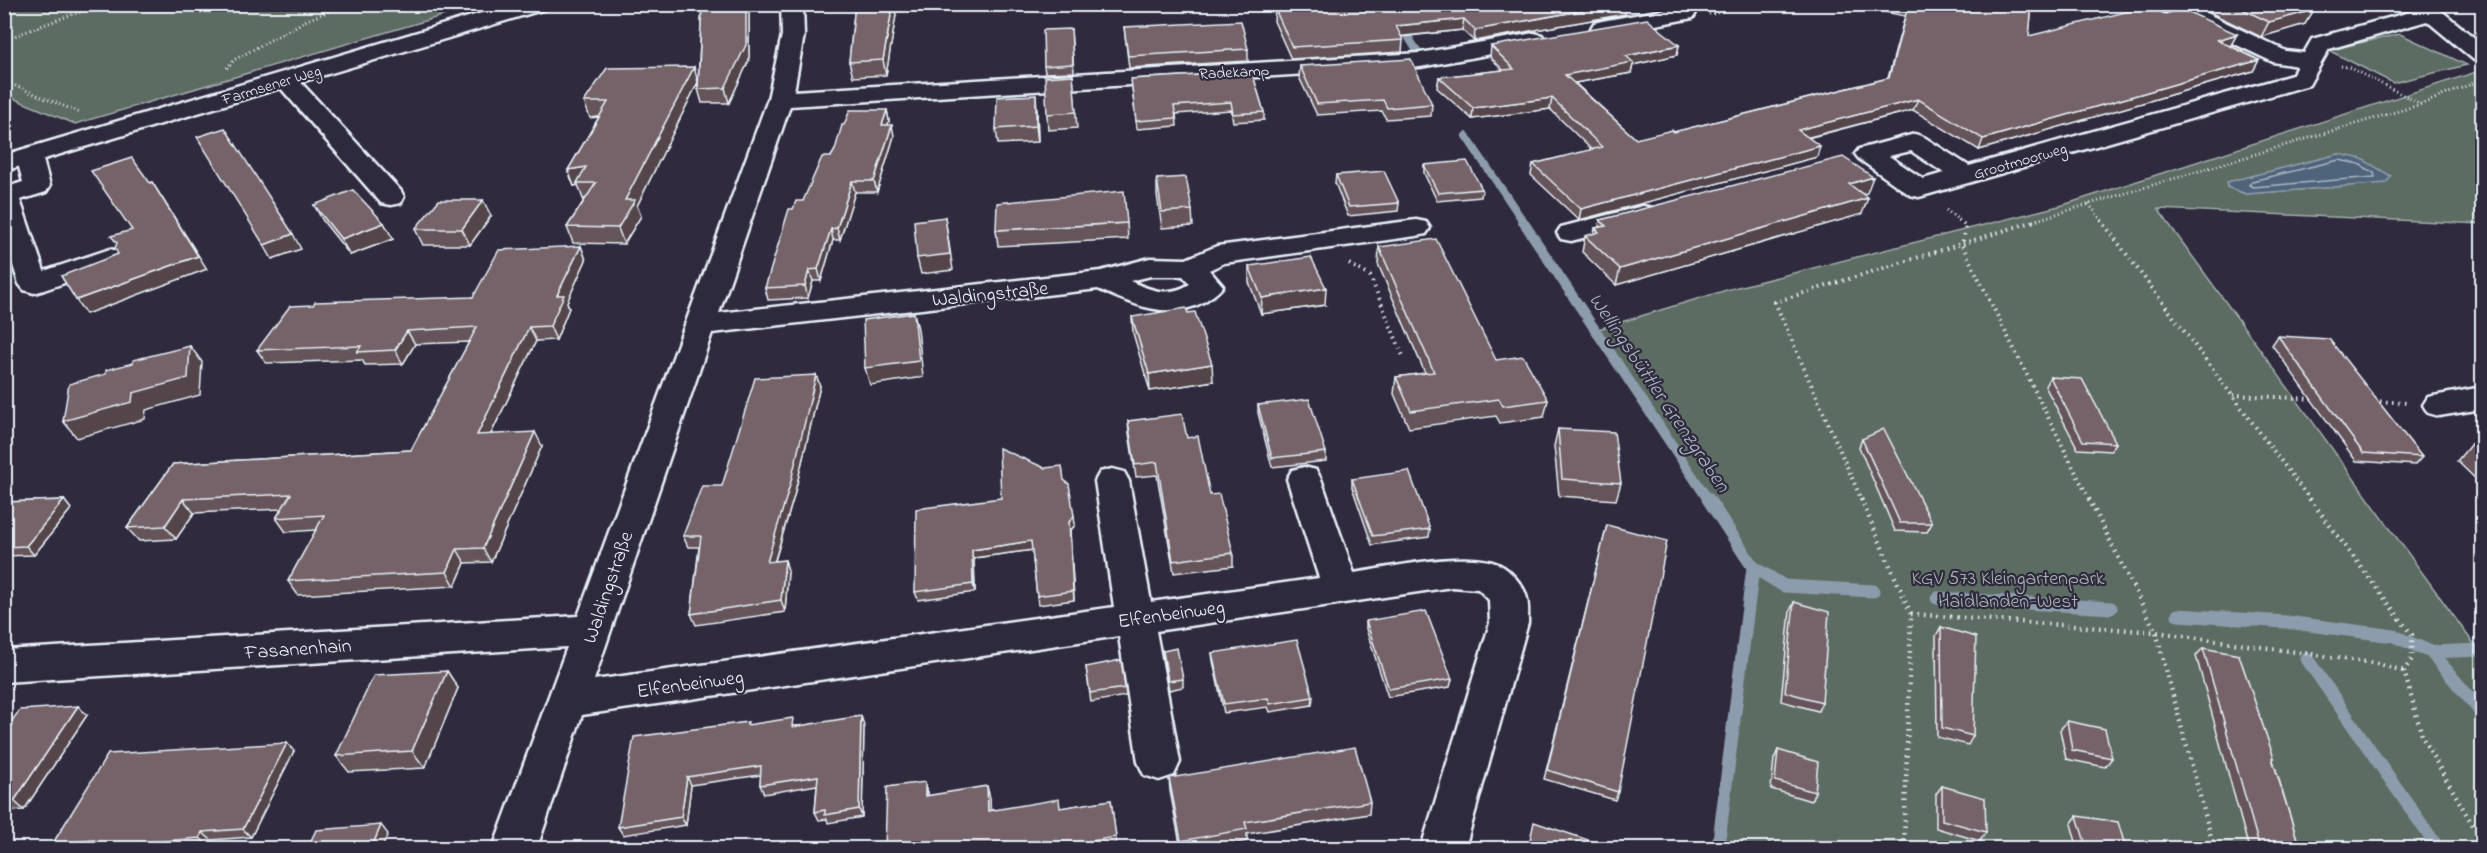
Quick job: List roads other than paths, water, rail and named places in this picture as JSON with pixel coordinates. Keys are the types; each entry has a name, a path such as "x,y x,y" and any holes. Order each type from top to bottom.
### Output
{"street":[{"name":"Farmsener Weg","path":"17,160 537,4"},
{"name":"Waldingstraße","path":"515,849 780,99 794,35 792,4"},
{"path":"2168,4 2281,57 2311,62"},
{"path":"2425,9 2482,55"},
{"name":"Grootmoorweg","path":"1965,175 1915,142 1856,157 1919,189 2301,80 2320,45 2425,9"},
{"path":"1581,31 1685,13"},
{"path":"2457,34 2482,39"},
{"name":"Radekamp","path":"780,99 1420,60 1558,36"},
{"path":"286,80 391,197"},
{"path":"17,160 37,186 9,195 6,200 34,284 110,258"},
{"path":"1571,233 1662,209"},
{"name":"Waldingstraße","path":"700,325 1102,280 1150,267 1191,268 1217,255 1416,228"},
{"path":"2439,405 2482,398"},
{"path":"1304,479 1341,589"},
{"path":"1112,481 1159,762"},
{"name":"Elfenbeinweg","path":"567,701 1452,573 1488,575 1508,596 1509,623 1443,849"},
{"name":"Fasanenhain","path":"4,666 592,630"}],"water":[{"path":"2339,154 2362,159 2391,176 2386,183 2246,194 2227,187 2227,182"}],"waterway":[{"name":"Wellingsbüttler Grenzgraben","path":"1388,4 1417,51"},
{"name":"Wellingsbüttler Grenzgraben","path":"1466,136 1523,221"},
{"name":"Wellingsbüttler Grenzgraben","path":"1522,220 1709,501"},
{"name":"Wellingsbüttler Grenzgraben","path":"1708,499 1753,567"},
{"path":"1718,848 1753,567"},
{"name":"Wellingsbüttler Grenzgraben","path":"1753,567 1784,586 1873,591"},
{"name":"Wellingsbüttler Grenzgraben","path":"1937,598 2111,608"},
{"path":"2178,615 2286,622 2394,636 2431,652"},
{"path":"2431,652 2482,650"},
{"path":"2431,652 2482,713"},
{"path":"2307,659 2438,848"}],"park label":[{"name":"KGV 573 Kleingartenpark Haidlanden-West","path":"2008,588"}]}
